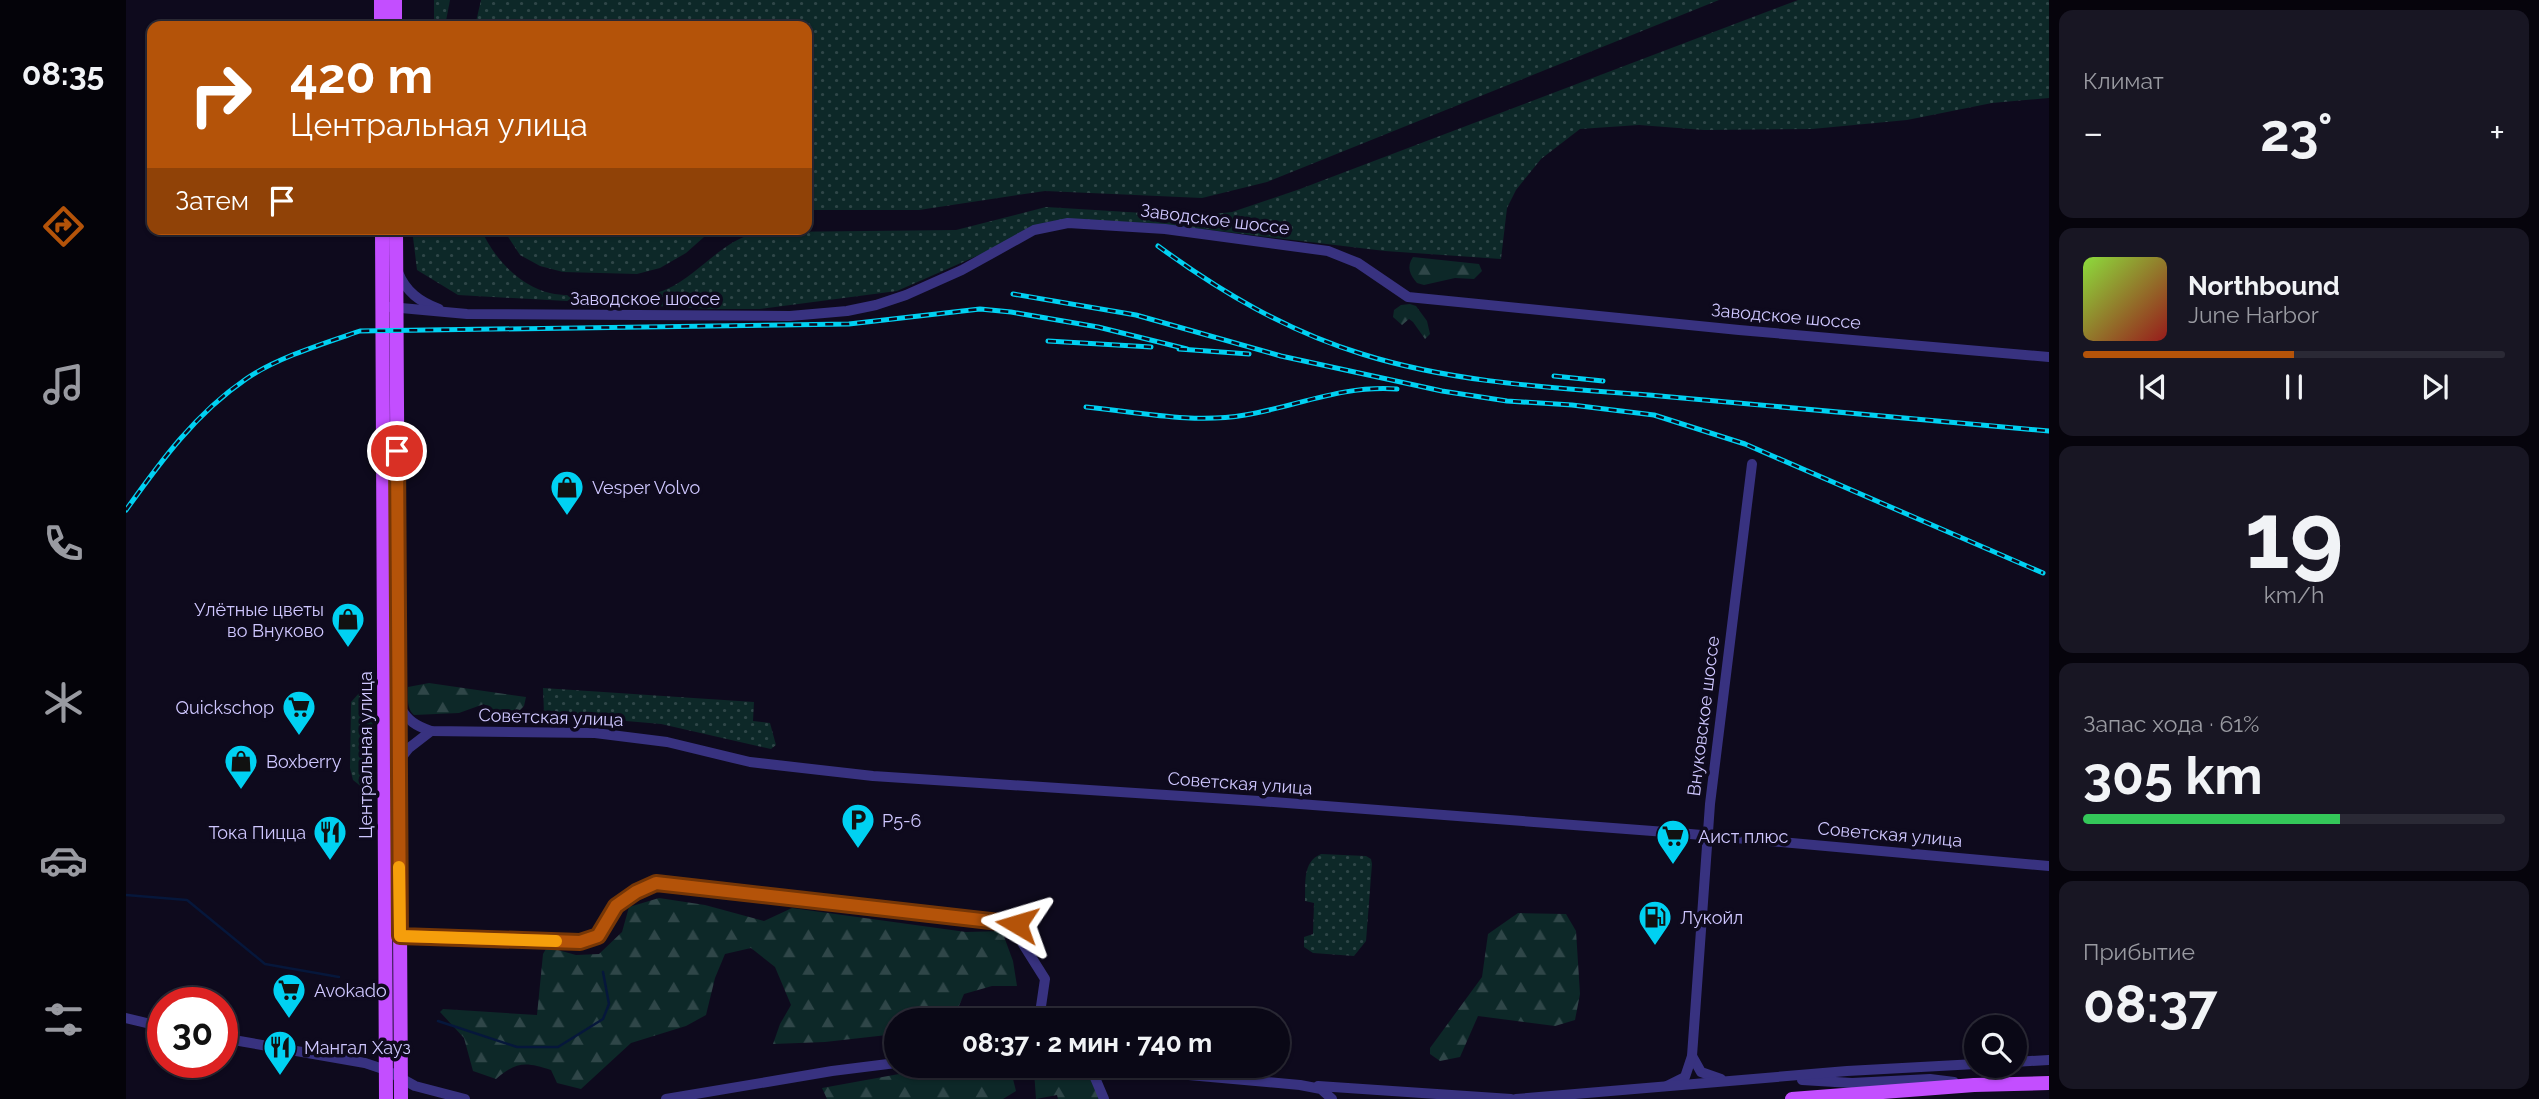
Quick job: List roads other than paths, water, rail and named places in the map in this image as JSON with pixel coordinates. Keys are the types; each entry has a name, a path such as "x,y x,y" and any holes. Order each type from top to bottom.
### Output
{"main road":[{"path":"381,0 381,21"},
{"path":"395,0 395,21"},
{"name":"Центральная улица","path":"382,235 386,1099"},
{"name":"Центральная улица","path":"396,235 401,1099"},
{"path":"1792,1099 1974,1085 2049,1083"}],"street":[{"name":"Заводское шоссе","path":"383,300 388,306 397,309 448,313 790,316 847,311 906,295 962,270 1034,230 1068,223 1165,229 1328,251 1358,263 1408,297 1726,329 2049,357"},
{"path":"396,266 405,286 413,295 448,313"},
{"name":"Внуковское шоссе","path":"1692,1056 1707,835 1752,464"},
{"path":"398,703 406,718 431,732"},
{"path":"398,762 409,748 431,732"},
{"name":"Советская улица","path":"431,732 595,733 667,742 750,762 873,776 1259,801 1707,835 2049,866"},
{"path":"400,936 580,942 598,936 616,906 636,892 656,883 1017,924 1023,944 1045,979 1041,1008"},
{"path":"126,1018 147,1023"},
{"path":"238,1041 365,1063 386,1070 422,1089 465,1099"},
{"path":"1692,1056 1701,1072 1730,1081"},
{"path":"1667,1086 1685,1077 1692,1056"},
{"path":"2027,1061 2049,1060"},
{"path":"666,1099 884,1064"},
{"path":"1516,1099 1964,1065"},
{"path":"1094,1078 1104,1099"},
{"path":"1222,1078 1511,1099"},
{"path":"1772,1078 1852,1083 1930,1079 1974,1085"},
{"path":"1300,1085 1321,1089 1332,1099"}],"waterway":[{"path":"126,895 187,900 265,964 339,977"},
{"path":"438,1021 517,1047 558,1047 603,1019 609,1004 603,972"}],"railway":[{"path":"1158,246 1230,294 1307,334 1362,354 1435,372 1547,387 2049,431"},
{"path":"1013,294 1136,315 1281,356 1442,391 1507,401 1572,405 1654,415 1745,444 2043,573"},
{"path":"126,510 180,439 211,407 246,379 272,364 360,331 849,324 980,309 1098,327 1187,349"},
{"path":"1048,341 1151,347"},
{"path":"1179,349 1249,354"},
{"path":"1554,376 1603,381"},
{"path":"1086,407 1166,416 1225,417 1245,415 1339,393 1397,389"}],"place":[{"name":"Vesper Volvo","path":"567,517"},
{"name":"Улётные цветы во Внуково","path":"348,649"},
{"name":"Quickschop","path":"299,737"},
{"name":"Boxberry","path":"241,791"},
{"name":"Р5-6","path":"858,850"},
{"name":"Тока Пицца","path":"330,862"},
{"name":"Аист плюс","path":"1673,866"},
{"name":"Лукойл","path":"1655,947"},
{"name":"Avokado","path":"289,1020"},
{"name":"Мангал Хауз","path":"280,1077"}]}
